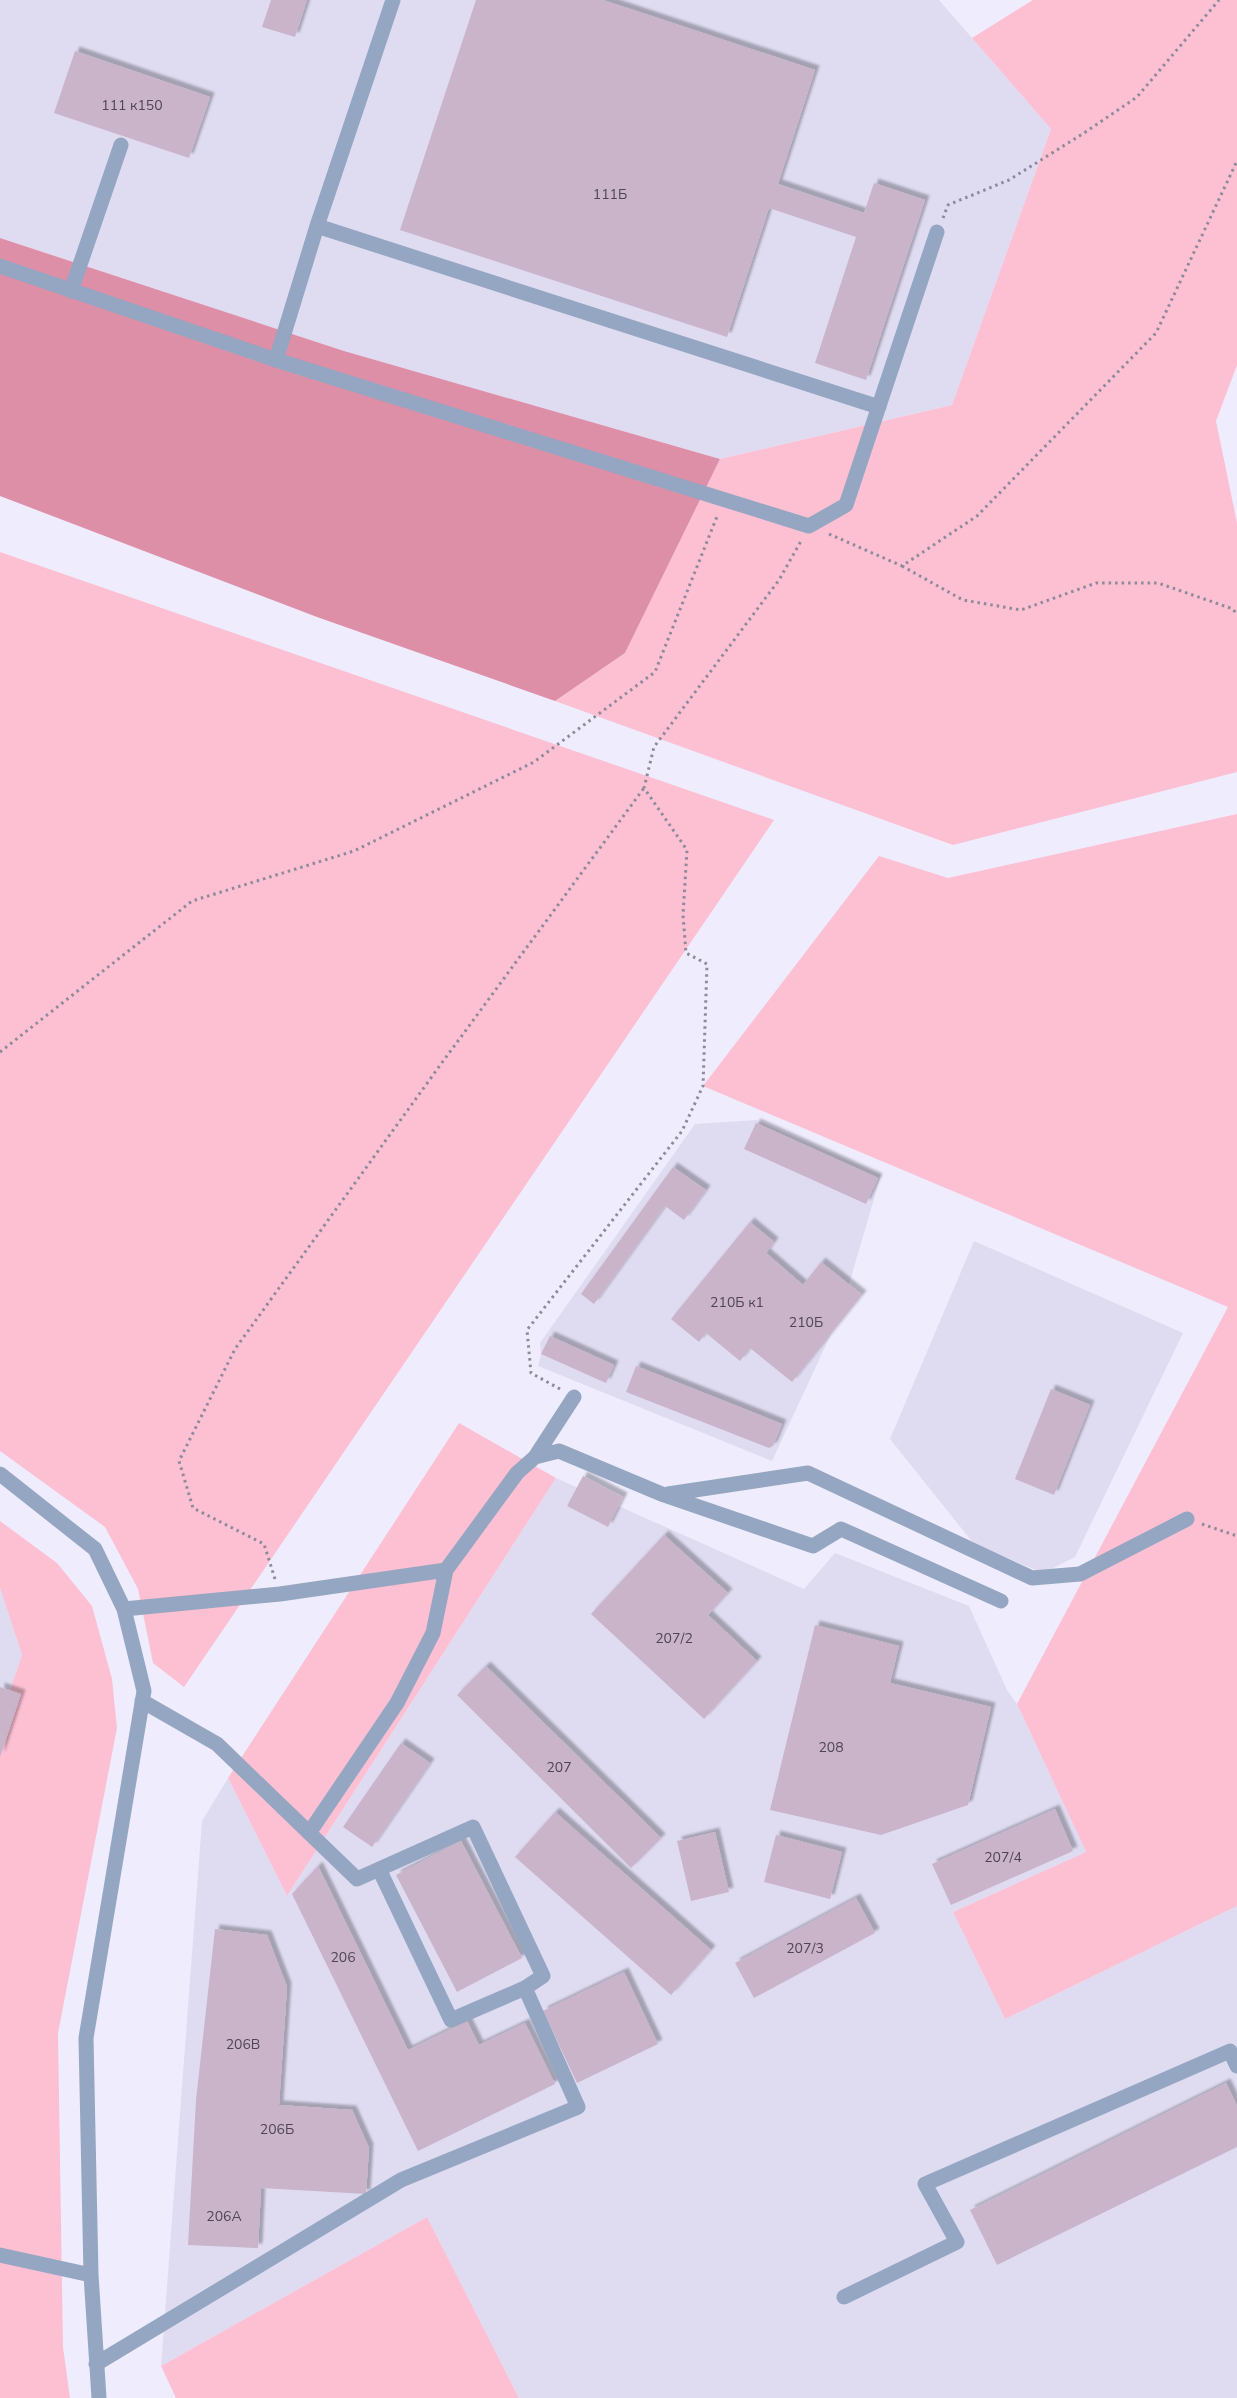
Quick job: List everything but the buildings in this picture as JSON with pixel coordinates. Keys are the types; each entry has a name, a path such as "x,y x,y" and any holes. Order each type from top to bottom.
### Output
{"street":[{"path":"276,360 317,226 393,0"},
{"path":"71,291 121,145"},
{"path":"317,226 880,407"},
{"path":"0,266 276,360 809,526 846,505 937,232"},
{"path":"309,1833 397,1703 433,1633 446,1570 517,1473 535,1457 574,1397"},
{"path":"535,1457 559,1451 664,1495 813,1546 841,1529 1001,1601"},
{"path":"664,1495 808,1473 1032,1578 1080,1574 1188,1519"},
{"path":"0,1474 95,1549 124,1609 144,1691 86,2038 91,2275 99,2398"},
{"path":"124,1609 280,1594 446,1570"},
{"path":"142,1701 218,1744 357,1879 379,1869 472,1827 543,1976 525,1988 451,2020 379,1869"},
{"path":"96,2364 402,2180 578,2107 525,1988"},
{"path":"844,2298 957,2242 926,2184 1230,2051 1237,2066"},
{"path":"0,2255 91,2275"}],"path":[{"path":"937,232 948,205 1009,180 1084,134 1137,97 1219,0"},
{"path":"902,566 977,516 1156,334 1237,161"},
{"path":"0,1052 192,901 354,851 526,766 656,672 724,499"},
{"path":"280,1594 264,1544 193,1508 179,1460 235,1349 644,788 654,747 779,580 809,526 902,566 963,600 1021,610 1096,583 1158,583 1233,609 1237,615"},
{"path":"574,1397 531,1373 527,1330 682,1130 703,1086 707,964 686,953 684,915 687,850 644,788"},
{"path":"1188,1519 1237,1536"}],"shaded area":[{"path":"0,0 939,0 1051,129 952,405 720,459 344,351 0,238"},
{"path":"1033,0 1237,0 1237,365 1216,421 1237,523 1237,772 953,845 555,701 625,653 720,459 952,405 1051,129 972,38"},
{"path":"0,238 344,351 720,459 625,653 555,701 317,617 0,496"},
{"path":"0,552 774,820 184,1687 153,1663 138,1589 105,1527 0,1451"},
{"path":"1237,814 1237,1906 1005,2019 953,1912 1086,1852 1017,1704 1228,1307 703,1086 879,856 948,878"},
{"path":"756,1120 881,1175 840,1315 772,1461 538,1366 541,1354 540,1343 695,1124"},
{"path":"974,1241 1183,1333 1075,1557 1043,1573 974,1544 890,1439"},
{"path":"459,1423 556,1478 287,1896 228,1778"},
{"path":"556,1478 804,1589 835,1553 969,1606 1007,1690 1017,1704 1086,1852 953,1912 1005,2019 1237,1906 1237,2398 519,2398 427,2217 161,2366 202,1821 228,1778 287,1896"},
{"path":"0,1521 57,1563 92,1606 112,1679 117,1728 58,2033 63,2347 70,2398 0,2398 0,1720 22,1655 0,1588"},
{"path":"0,1588 22,1655 0,1720"},
{"path":"427,2217 519,2398 176,2398 161,2366"}]}
